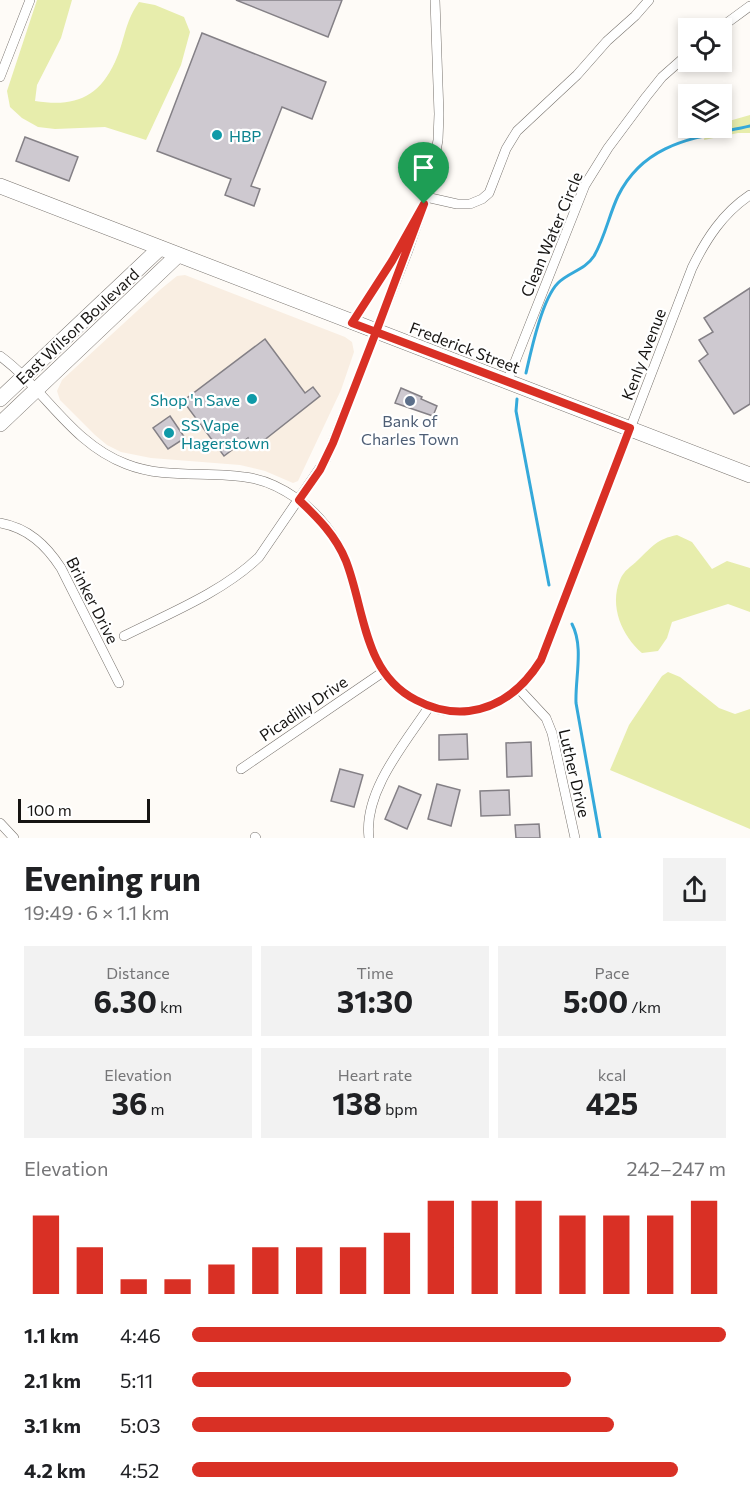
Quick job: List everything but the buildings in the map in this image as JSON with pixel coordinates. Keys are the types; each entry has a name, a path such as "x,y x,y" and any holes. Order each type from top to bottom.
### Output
{"main road":[{"name":"Frederick Street","path":"0,186 750,475"},
{"name":"East Wilson Boulevard","path":"0,399 160,248"},
{"name":"East Wilson Boulevard","path":"0,424 178,255"},
{"path":"94,335 91,325 121,297 122,284"}],"street":[{"path":"0,77 30,0"},
{"path":"124,636 246,569 259,556 320,470 376,332 425,200 438,140 435,0"},
{"path":"425,200 470,204 489,193 506,149 517,131 577,75 607,41 649,0"},
{"path":"732,19 750,6"},
{"name":"Clean Water Circle","path":"507,382 585,185 602,156 645,97 678,63"},
{"name":"Kenly Avenue","path":"0,356 24,377 79,436 111,458 143,470 161,473 249,478 264,482 299,500 328,529 346,561 368,641 382,672 412,698 429,707 461,712 490,707 519,689 531,676 545,651 701,249 726,216 750,195"},
{"path":"352,323 392,261 425,200"},
{"name":"Brinker Drive","path":"0,523 27,532 51,552 119,683"},
{"name":"Picadilly Drive","path":"241,769 382,672"},
{"name":"Luther Drive","path":"519,689 546,718 552,733 574,838"},
{"path":"369,838 369,811 374,798 398,754 429,707"},
{"path":"0,823 14,838"}],"shaded area":[{"path":"185,275 345,337 352,342 354,352 341,390 298,481 293,483 265,471 240,465 151,458 121,452 107,445 95,435 60,400 57,391 62,380 161,289 177,276"}],"green space":[{"path":"37,0 72,0 61,38 37,85 35,101 49,103 83,98 101,85 115,62 130,17 139,2 155,5 184,17 190,32 181,65 146,140 105,127 55,129 38,127 22,118 10,107 7,91"},
{"path":"750,115 750,133 732,134 732,120"},
{"path":"677,535 692,542 712,569 727,561 750,568 750,612 728,604 672,622 667,638 658,651 642,653 629,638 619,620 617,590 620,580 628,569 652,547 660,541"},
{"path":"668,672 680,677 719,708 735,714 750,709 750,829 610,770 629,725 662,676"}],"waterway":[{"path":"526,373 538,326 552,291 562,279 586,265 594,256 618,196 629,178 643,164 674,145 750,126"},
{"path":"517,399 516,411 549,585"},
{"path":"572,624 578,643 576,703 600,838"}],"place":[{"name":"HBP","path":"217,135"},
{"name":"Shop 'n Save","path":"252,399"},
{"name":"Bank of Charles Town","path":"410,401"},
{"name":"SS Vape Hagerstown","path":"169,433"}],"route":[{"path":"424,204 376,332 630,428 541,660 531,676 506,699 490,707 461,712 429,707 399,689 382,672 368,641 346,561 328,529 299,500 326,459 376,332 352,323 392,261 424,204"}]}
